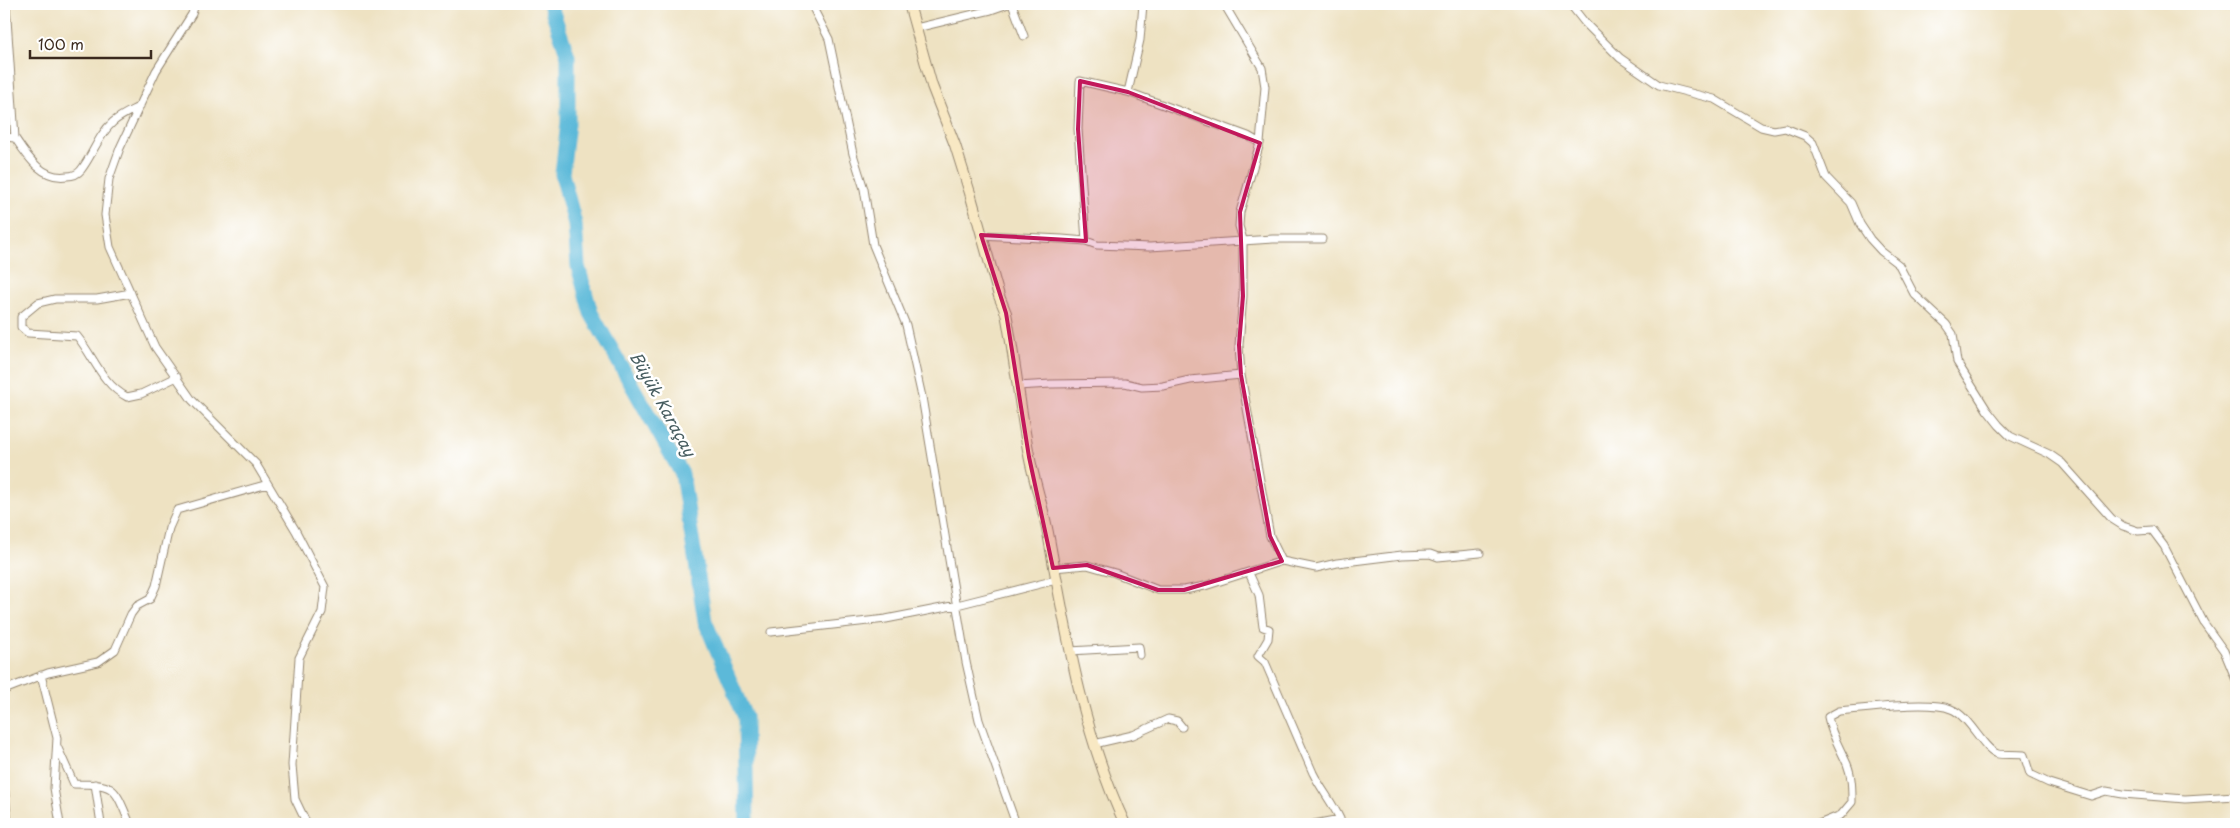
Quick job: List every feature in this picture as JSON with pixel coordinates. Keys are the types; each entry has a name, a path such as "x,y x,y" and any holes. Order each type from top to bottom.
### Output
{"street":[{"path":"6,4 15,138 27,155 48,175 59,178 75,175 81,170 94,147 112,122 140,106"},
{"path":"195,4 192,14 156,71 120,148 109,179 105,215 110,247 155,347 192,400 256,464 296,531 325,587 322,612 299,658 292,765 296,799 307,824"},
{"path":"811,4 829,39 853,154 864,189 873,245 906,325 922,397 966,662 979,720 1016,824"},
{"path":"908,4 932,86 955,145 999,296 1006,313 1030,457 1048,532 1053,568 1083,708 1114,799 1126,824"},
{"path":"916,28 991,10 1008,4"},
{"path":"1012,4 1024,36"},
{"path":"1128,92 1140,40 1143,4"},
{"path":"1224,4 1262,68 1265,87 1260,143 1240,212 1239,226 1243,240 1243,296 1239,345 1241,376 1270,536 1282,561"},
{"path":"1570,4 1585,23 1620,58 1659,85 1714,99 1761,127 1774,130 1785,128 1805,136 1813,143 1826,176 1851,203 1860,224 1870,239 1881,251 1899,265 1914,294 1937,314 1953,334 1956,362 1987,410 2010,436 2049,454 2062,463 2112,519 2123,526 2138,531 2152,530 2164,546 2204,623 2224,650 2236,680"},
{"path":"1086,241 1078,129 1080,80 1128,92 1260,143"},
{"path":"4,137 15,138"},
{"path":"981,235 1086,241 1096,245 1150,247 1243,240 1322,239"},
{"path":"131,293 116,297 55,299 38,303 21,317 21,327 28,333 77,336 106,379 118,392 127,397 141,394 177,377"},
{"path":"1017,386 1125,383 1142,387 1163,386 1190,380 1241,376"},
{"path":"4,690 41,675 98,662 115,650 131,614 137,606 150,599 156,586 169,528 177,510 268,484"},
{"path":"1053,568 1088,565 1115,572 1158,590 1172,590 1205,586 1282,561 1316,568 1337,563 1402,555 1430,554 1438,557 1480,553"},
{"path":"1249,572 1259,595 1263,627 1269,629 1268,639 1258,656 1265,662 1313,773 1340,818 1314,824"},
{"path":"771,632 886,619 957,606 1056,580"},
{"path":"1070,651 1139,647 1140,656"},
{"path":"41,675 56,743 74,784 96,784 110,787 116,793 130,824"},
{"path":"1819,824 1841,815 1852,802 1852,782 1848,765 1830,728 1828,717 1839,711 1925,705 1950,708 1963,716 1991,750 1998,754 2024,755 2030,774 2049,783 2091,796 2106,791 2185,798 2236,796"},
{"path":"1094,744 1133,735 1168,720 1176,721 1182,727"},
{"path":"56,743 54,788 60,824"},
{"path":"96,784 101,824"},
{"path":"4,785 8,824"},
{"path":"1781,824 1790,824"}],"highlighted area":[{"path":"1080,81 1128,92 1260,143 1240,212 1243,296 1239,345 1241,375 1270,536 1282,561 1184,590 1158,590 1087,565 1053,568 1029,457 1006,313 981,235 1086,241 1078,129"}],"waterway":[{"name":"Büyük Karaçay","path":"550,4 568,56 568,123 562,174 575,224 578,266 591,313 682,474 705,621 745,717 747,824"}]}
